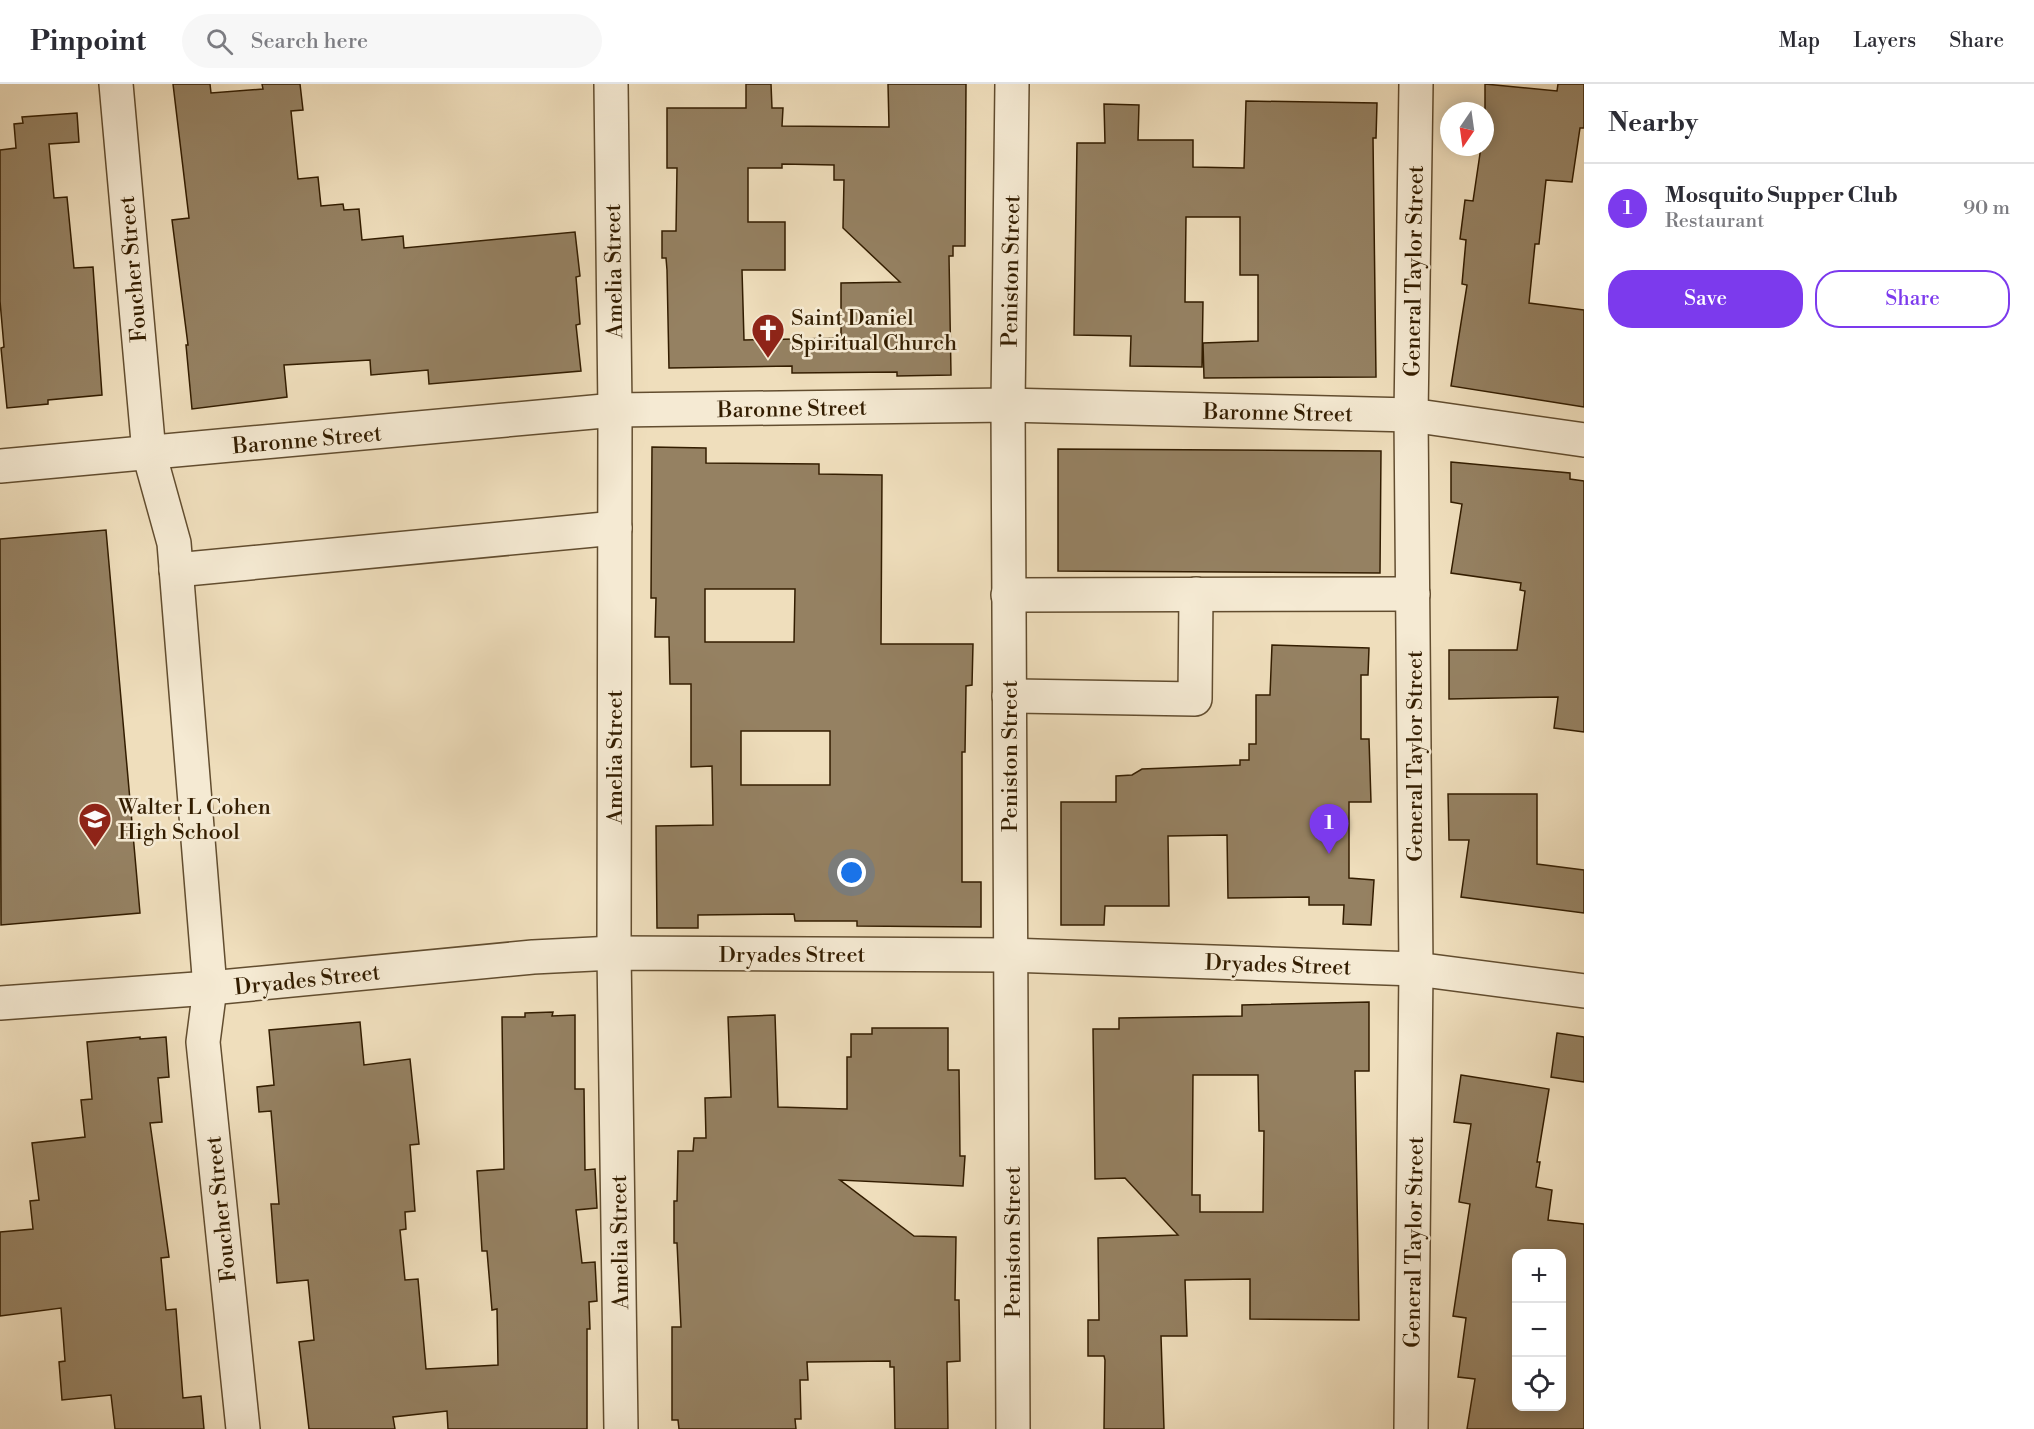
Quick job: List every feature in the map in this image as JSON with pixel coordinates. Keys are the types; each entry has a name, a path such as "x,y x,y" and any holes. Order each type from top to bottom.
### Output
{"street":[{"name":"Foucher Street","path":"116,84 149,453 174,543 210,988 203,1042 243,1429"},
{"name":"Amelia Street","path":"610,84 615,410 614,953 621,1429"},
{"name":"Peniston Street","path":"1012,84 1008,595 1013,1429"},
{"name":"General Taylor Street","path":"1411,1429 1416,969 1411,416 1416,84"},
{"name":"Baronne Street","path":"0,466 615,410 1008,405 1411,416 1584,440"},
{"path":"176,570 615,528"},
{"path":"1009,696 1194,699 1196,594"},
{"path":"1008,595 1413,594"},
{"name":"Dryades Street","path":"0,1004 210,988 533,957 614,953 1010,955 1416,969 1584,991"}],"building":[{"path":"173,84 210,84 211,93 263,89 262,84 300,84 303,110 291,111 298,179 318,177 321,206 343,204 344,210 359,209 362,240 403,236 404,248 575,232 580,276 576,277 580,324 576,325 581,371 429,384 428,370 371,375 370,360 284,365 287,397 192,409 186,345 188,345 172,220 189,218"},
{"path":"746,84 771,84 772,108 783,108 782,126 889,127 888,84 966,84 965,246 953,246 953,256 949,256 951,375 897,376 897,372 792,373 792,366 669,368 667,270 666,258 662,258 662,231 676,231 677,168 667,168 667,108 746,108","holes":["782,164 834,165 834,180 844,180 843,228 900,282 841,283 841,338 744,340 742,270 785,270 785,222 748,222 748,168 782,168"]},
{"path":"1485,84 1557,91 1558,84 1584,84 1584,128 1580,128 1572,182 1546,180 1539,244 1535,244 1529,303 1584,310 1584,407 1451,386 1467,285 1462,284 1466,240 1460,239 1465,200 1473,201 1480,156 1494,156 1494,102 1485,102"},
{"path":"1246,101 1377,103 1376,138 1373,138 1376,377 1204,378 1203,343 1258,341 1258,275 1240,275 1240,217 1186,217 1185,302 1203,302 1202,367 1130,366 1131,336 1074,335 1077,143 1105,143 1104,104 1139,105 1138,140 1193,140 1193,167 1244,168"},
{"path":"77,113 79,142 49,144 54,198 67,197 74,268 93,267 102,395 48,400 48,404 7,408 1,348 4,347 0,301 0,150 16,148 14,124 23,123 22,117"},
{"path":"652,447 706,448 706,463 819,464 819,474 882,475 881,644 973,644 972,685 966,686 965,752 962,752 962,882 981,882 981,927 857,926 857,921 795,921 794,914 698,915 698,928 657,928 656,826 713,825 712,766 691,767 691,684 670,684 669,637 655,637 656,598 651,598","holes":["705,589 795,589 794,642 705,642","741,731 830,731 830,785 741,785"]},
{"path":"1058,449 1381,451 1380,573 1058,571"},
{"path":"1451,462 1570,473 1570,479 1584,481 1584,732 1554,728 1558,697 1449,699 1449,650 1517,650 1525,591 1520,590 1521,583 1451,573 1462,504 1451,502"},
{"path":"106,530 140,913 1,925 0,539"},
{"path":"1272,645 1369,648 1368,675 1361,675 1361,739 1369,739 1371,802 1349,802 1349,878 1374,880 1371,925 1343,924 1344,905 1309,905 1309,897 1228,898 1227,835 1168,836 1169,906 1105,906 1104,925 1061,925 1061,802 1116,802 1116,776 1132,775 1142,769 1240,765 1240,760 1249,760 1249,744 1256,744 1256,695 1270,695"},
{"path":"1448,794 1537,794 1537,864 1584,870 1584,913 1461,897 1469,840 1449,840"},
{"path":"1369,1002 1369,1071 1355,1071 1359,1320 1250,1319 1250,1279 1185,1280 1187,1336 1161,1336 1164,1429 1104,1429 1105,1360 1104,1356 1088,1356 1088,1320 1099,1320 1098,1238 1178,1235 1125,1178 1095,1179 1093,1029 1119,1029 1119,1018 1242,1016 1242,1005","holes":["1193,1075 1258,1075 1259,1131 1264,1131 1263,1212 1200,1212 1200,1195 1192,1195"]},
{"path":"553,1012 552,1016 575,1015 575,1089 584,1089 585,1170 595,1169 597,1208 576,1210 582,1263 595,1262 597,1301 589,1302 587,1429 448,1429 447,1411 393,1417 395,1429 309,1429 299,1342 314,1340 308,1280 277,1283 271,1204 279,1204 271,1111 259,1112 257,1087 274,1085 269,1030 360,1022 364,1065 410,1059 419,1144 410,1145 415,1211 405,1212 406,1229 400,1230 405,1280 418,1279 426,1369 498,1365 497,1309 492,1310 487,1251 482,1251 477,1171 504,1169 502,1017 525,1017 525,1013"},
{"path":"775,1015 778,1107 847,1109 847,1057 851,1057 851,1034 872,1034 872,1028 948,1028 948,1070 959,1070 960,1156 965,1156 963,1186 840,1180 914,1236 956,1237 955,1300 959,1300 960,1361 947,1362 948,1429 895,1429 894,1367 890,1367 890,1361 807,1362 808,1380 800,1380 801,1419 795,1419 796,1429 679,1429 678,1420 672,1420 672,1327 681,1327 677,1243 674,1243 674,1201 677,1201 678,1151 693,1151 694,1138 706,1138 705,1098 731,1097 728,1017"},
{"path":"1557,1033 1584,1037 1584,1082 1551,1077"},
{"path":"140,1037 140,1039 166,1037 169,1077 158,1078 162,1122 150,1123 169,1257 161,1258 166,1310 176,1309 183,1398 201,1396 204,1429 115,1429 111,1395 62,1400 59,1362 65,1361 61,1308 0,1316 0,1232 33,1229 30,1201 39,1200 32,1143 85,1137 81,1100 92,1099 87,1042"},
{"path":"1461,1075 1549,1089 1537,1162 1540,1162 1536,1187 1552,1190 1548,1220 1584,1224 1584,1429 1467,1429 1475,1379 1458,1377 1466,1318 1453,1316 1470,1204 1459,1202 1471,1124 1454,1122"}],"place":[{"name":"Saint Daniel Spiritual Church","path":"768,359"},
{"name":"Walter L Cohen High School","path":"95,848"},
{"name":"Mosquito Supper Club","path":"1329,854"}]}
